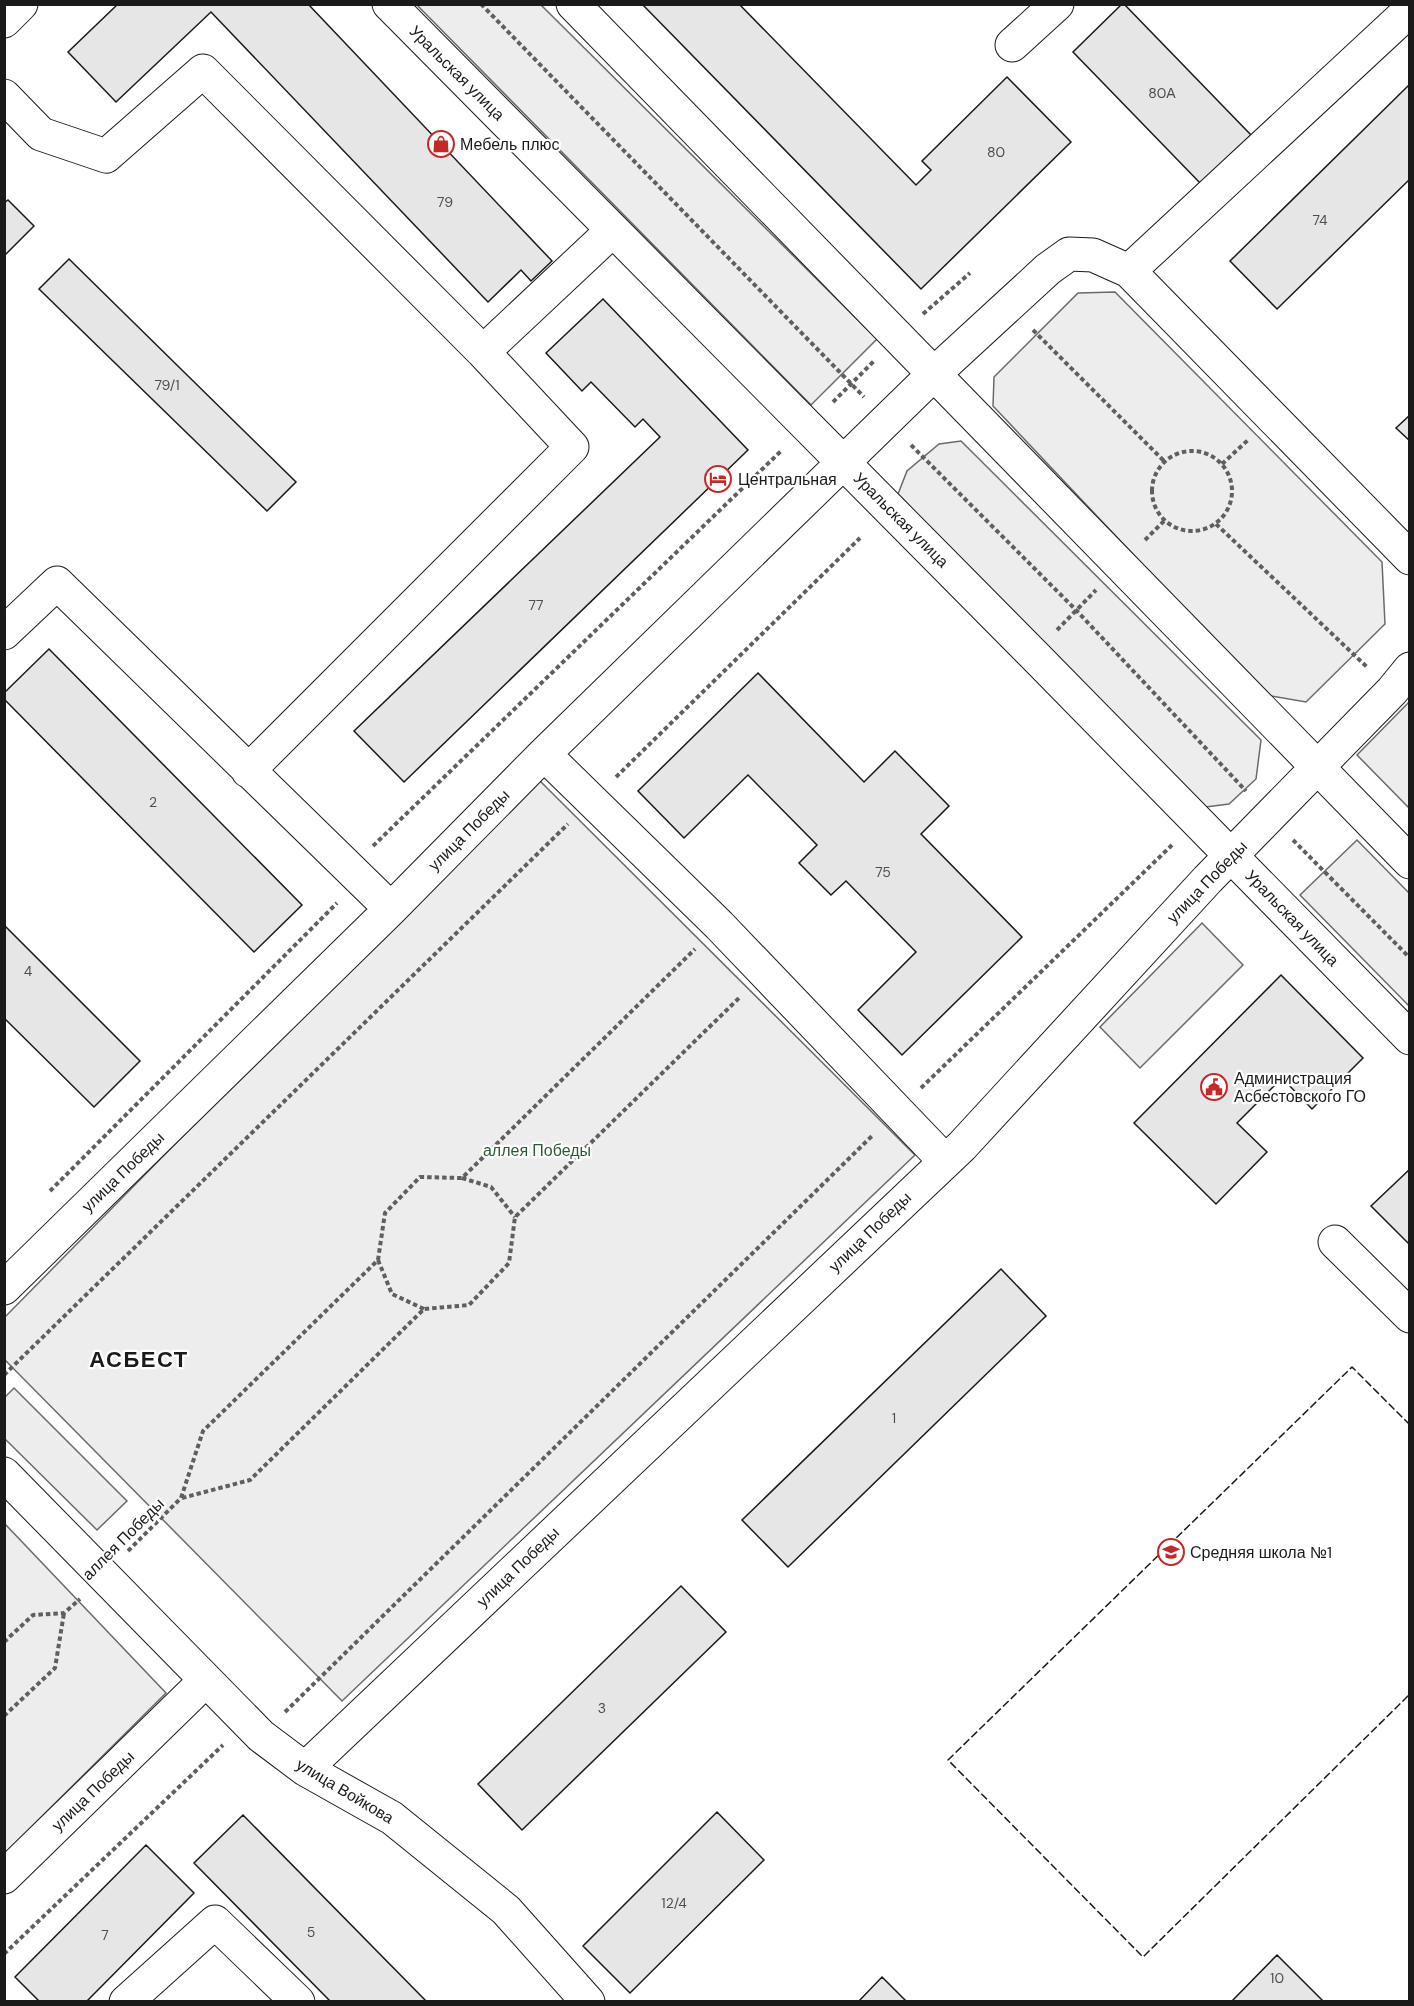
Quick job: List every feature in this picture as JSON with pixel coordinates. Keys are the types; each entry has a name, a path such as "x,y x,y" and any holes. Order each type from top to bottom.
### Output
{"street":[{"path":"4,21 21,4"},
{"name":"Уральская улица","path":"389,4 1410,1038"},
{"path":"573,4 1410,862"},
{"path":"1012,45 1057,4"},
{"path":"1409,556 1129,271 1410,10"},
{"path":"4,96 41,134 106,156 203,71 483,352 572,447 248,771"},
{"path":"483,352 613,230"},
{"name":"улица Победы","path":"4,1288 391,909 544,754 935,373 1048,269 1069,254 1093,255 1129,271"},
{"path":"4,633 57,583 391,909"},
{"name":"улица Победы","path":"304,1769 962,1146 1208,879 1401,680"},
{"path":"544,754 719,925 945,1161"},
{"path":"1335,1242 1410,1316"},
{"name":"улица Войкова","path":"4,1474 254,1729 304,1769 392,1818 506,1910 588,2001"},
{"name":"улица Победы","path":"4,1877 206,1680"},
{"path":"126,2001 215,1922 298,2001"}],"path":[{"path":"46,1194 356,874 899,336 970,273"},
{"path":"1009,306 1164,461"},
{"path":"1200,451 1212,456 1222,464 1229,475 1232,495 1225,514 1216,524 1204,530 1190,532 1176,529 1164,521 1151,498 1151,485 1164,461 1175,454 1200,451"},
{"path":"1216,524 1401,680"},
{"path":"4,1375 860,538"},
{"path":"1269,816 1410,958"},
{"path":"4,1954 254,1729 1173,844"},
{"path":"462,1178 719,925"},
{"path":"515,1216 491,1187 462,1178 420,1177 385,1213 378,1260 392,1294 424,1309 469,1305 509,1263 515,1216 765,973"},
{"name":"аллея Победы","path":"64,1613 181,1498 203,1431 378,1260"},
{"path":"181,1498 250,1480 424,1309"},
{"path":"4,1642 33,1615 64,1613 55,1668 4,1716"}],"shaded area":[{"path":"417,5 541,5 877,339 811,405"},
{"path":"1115,292 1382,562 1385,624 1306,702 1266,695 993,406 994,377 1078,293"},
{"path":"961,441 1261,740 1256,779 1229,804 1198,808 898,494 907,471 939,444"},
{"path":"1409,702 1410,808 1357,755"},
{"name":"аллея Победы","path":"536,777 915,1155 342,1701 5,1360 4,1318"},
{"path":"1357,840 1409,893 1409,1006 1300,895"},
{"path":"1202,923 1243,965 1140,1068 1100,1027"},
{"path":"14,1388 127,1501 97,1530 5,1439 5,1397"},
{"path":"5,1524 166,1693 5,1853"}],"building":[{"path":"118,4 308,4 552,261 531,281 521,270 488,302 211,12 116,102 68,52"},
{"path":"642,4 739,4 916,185 931,170 922,161 1007,77 1071,142 921,289"},
{"path":"1122,4 1251,135 1201,184 1073,52"},
{"path":"1410,84 1410,179 1277,309 1230,261"},
{"path":"8,200 34,226 4,256 4,203"},
{"path":"69,259 296,482 267,511 39,289"},
{"path":"603,299 748,450 404,782 354,731 660,437 643,419 635,427 591,382 582,391 546,353"},
{"path":"1410,415 1410,441 1396,428"},
{"path":"49,649 302,905 254,952 4,699 4,693"},
{"path":"758,673 864,782 895,751 949,806 921,834 1022,937 902,1055 858,1010 916,952 846,881 831,895 799,863 817,845 748,775 684,838 638,791"},
{"path":"4,925 140,1061 94,1107 4,1018"},
{"path":"1281,975 1363,1058 1312,1109 1282,1078 1237,1123 1267,1152 1216,1204 1134,1123"},
{"path":"1410,1169 1410,1245 1371,1206"},
{"path":"1001,1269 1046,1316 788,1567 742,1520"},
{"path":"681,1586 726,1632 522,1830 478,1784"},
{"path":"717,1812 764,1860 630,1993 583,1946"},
{"path":"243,1815 427,2002 331,2002 194,1863"},
{"path":"146,1845 194,1893 86,2002 40,2002 15,1977"},
{"path":"1277,1955 1324,2002 1231,2002"},
{"path":"882,1977 907,2002 858,2002"}],"fence":[{"path":"1410,1425 1352,1367 948,1760 1143,1957 1410,1694"}],"place":[{"name":"Мебель плюс","path":"441,144"},
{"name":"Центральная","path":"718,479"},
{"name":"Администрация Асбестовского ГО","path":"1214,1087"},
{"name":"Средняя школа №1","path":"1171,1552"}],"district":[{"name":"АСБЕСТ","path":"139,1359"}]}
